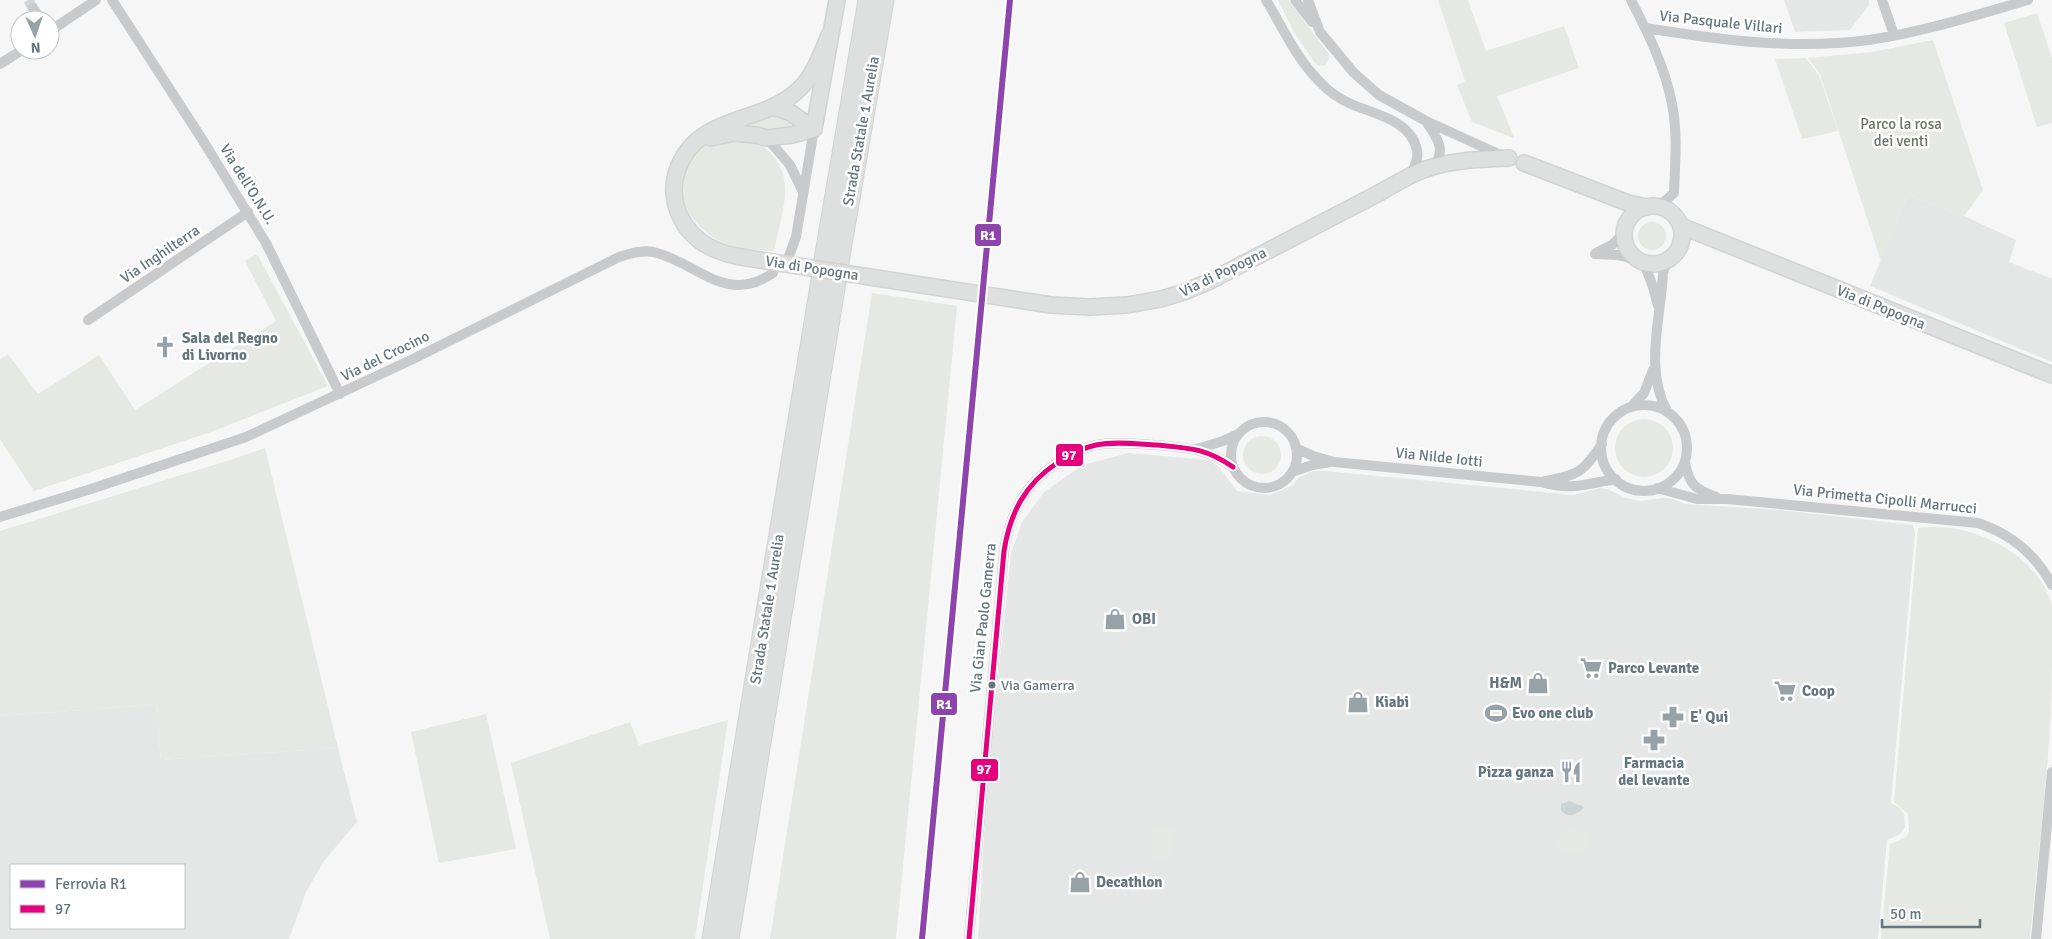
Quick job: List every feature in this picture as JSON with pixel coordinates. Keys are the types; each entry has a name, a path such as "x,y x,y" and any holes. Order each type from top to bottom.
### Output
{"highway":[{"name":"Strada Statale 1 Aurelia","path":"868,0 832,261 884,0"},
{"name":"Strada Statale 1 Aurelia","path":"712,939 828,281 729,939"}],"main road":[{"name":"Via di Popogna","path":"814,129 836,0"},
{"name":"Via di Popogna","path":"830,33 808,80 796,92 774,106 714,129 695,142 686,152 676,172 674,198 678,213 687,230 700,242 722,253 748,258 1051,305 1090,307 1127,305 1161,299 1198,287 1411,176 1434,166 1457,162 1517,161 1601,194 1628,203 1653,207"},
{"path":"774,106 791,113 814,129"},
{"path":"695,142 734,133 766,138 792,135 814,129"},
{"name":"Via di Popogna","path":"1601,194 1615,208 1624,229"},
{"path":"1671,258 1682,240 1680,226 1672,213 1653,207 1638,210 1630,216 1624,229 1626,248 1640,261 1652,265 1671,258 1692,243 1711,239"},
{"name":"Via di Popogna","path":"1680,226 2052,375"}],"street":[{"path":"60,24 96,0"},
{"name":"Via dell'O.N.U.","path":"112,0 200,136 266,243 340,394"},
{"path":"1295,0 1354,73 1393,104 1426,121 1517,161"},
{"path":"1308,0 1320,32"},
{"path":"1631,0 1646,28 1658,58 1669,92 1674,118 1674,193 1653,207"},
{"path":"1882,0 1894,35"},
{"name":"Via Pasquale Villari","path":"1646,28 1739,42 1787,44 1856,41 1894,35 1961,20 2028,0"},
{"path":"1269,3 1296,54 1320,83 1350,103 1394,122 1409,133 1417,152 1411,176"},
{"path":"1426,121 1440,147 1439,157 1434,166"},
{"name":"Via di Popogna","path":"803,193 814,129"},
{"path":"766,138 790,165 803,193 795,243 789,256"},
{"name":"Via Inghilterra","path":"88,320 248,212"},
{"path":"1624,229 1612,245 1595,254 1618,255 1640,261 1653,286 1659,312"},
{"name":"Via del Crocino","path":"0,517 88,490 246,437 340,394 598,269 619,257 637,252 656,252 722,283 743,284 773,273"},
{"path":"1667,412 1659,394 1654,366 1663,273 1671,258"},
{"path":"1628,408 1648,405 1667,412 1676,419 1685,434 1687,445 1685,462 1676,476 1668,483 1657,488 1634,489 1616,479 1605,465 1602,444 1604,433 1610,422 1618,414 1641,399 1654,366"},
{"path":"1255,423 1271,423 1281,427 1289,434 1296,448 1296,460 1292,472 1279,484 1259,488 1243,481 1233,467 1231,450 1238,434 1246,427 1255,423"},
{"name":"Via Gian Paolo Gamerra","path":"1197,449 1238,434"},
{"name":"Via Gian Paolo Gamerra","path":"969,939 1004,551 1008,529 1017,505 1027,490 1046,470 1071,454 1095,445 1122,443 1197,449 1217,456 1233,467"},
{"name":"Via Nilde Iotti","path":"1541,482 1575,474 1586,466 1602,444"},
{"name":"Via Nilde Iotti","path":"1296,448 1313,456 1334,462 1541,482 1572,488 1616,479"},
{"name":"Via Nilde Iotti","path":"1292,472 1312,465 1334,462"},
{"name":"Via Primetta Cipolli Marrucci","path":"1685,462 1692,484 1719,499"},
{"name":"Via Primetta Cipolli Marrucci","path":"1657,488 1697,499 1719,499 1978,523 2010,538 2026,550 2042,568 2052,586"},
{"path":"2036,939 2052,772"}],"shaded area":[{"path":"1784,0 1869,0 1869,5 1850,30 1795,32"},
{"path":"1908,195 1964,216 2016,240 2009,262 2052,279 2052,362 1870,286"},
{"path":"1128,453 1209,460 1219,467 1237,491 1270,495 1293,485 1298,478 1313,471 1326,471 1574,495 1599,488 1640,501 1663,498 1673,499 1685,504 1780,510 1913,525 1915,533 1891,803 1899,807 1904,814 1905,827 1900,834 1887,840 1878,939 978,939 987,784 1011,553 1022,522 1044,492 1083,465"},
{"path":"156,705 161,760 338,748 357,822 324,861 306,892 289,939 0,939 0,716"},
{"path":"1569,801 1584,807 1576,814 1569,815 1563,813 1561,804"}],"green space":[{"path":"1278,0 1288,0 1329,54 1329,59 1325,65 1318,66 1315,63 1295,34"},
{"path":"1438,0 1468,0 1486,51 1564,26 1579,68 1497,96 1514,138 1472,122 1457,85 1465,81"},
{"path":"2037,13 2052,58 2052,123 2037,127 2004,23"},
{"name":"Parco la rosa dei venti","path":"1933,40 1983,190 1964,216 1908,195 1881,261 1820,74 1808,58 1872,52"},
{"path":"1806,58 1819,75 1838,131 1802,139 1775,59"},
{"path":"777,114 787,117 798,126 771,131 744,125 769,115"},
{"path":"751,139 767,150 777,162 783,174 785,188 784,203 774,251 747,250 720,241 709,234 691,215 682,193 682,180 686,167 693,155 702,146 719,140"},
{"path":"1652,222 1662,226 1666,236 1662,246 1652,250 1642,246 1638,236 1642,226"},
{"path":"257,254 328,386 211,432 34,491 0,439 0,359 8,354 38,394 99,355 135,410 276,321 245,261"},
{"path":"872,293 957,306 896,939 770,939"},
{"path":"1638,419 1650,419 1665,427 1673,442 1673,454 1665,469 1650,477 1638,477 1623,469 1615,454 1615,442 1623,427"},
{"path":"1262,436 1276,441 1281,455 1276,469 1262,474 1248,469 1243,455 1248,441"},
{"path":"265,448 338,748 161,760 156,705 0,716 0,531"},
{"path":"1918,528 1958,529 1979,535 1999,544 2033,570 2045,587 2052,606 2050,732 2030,939 1881,939 1890,844 1906,837 1909,832 1908,814 1894,802"},
{"path":"486,714 516,849 439,863 411,732"},
{"path":"728,720 695,939 550,939 511,763 630,722 639,745"},
{"path":"1154,827 1173,829 1170,861 1150,858"},
{"path":"1575,829 1581,831 1587,838 1589,847 1586,851 1574,854 1556,848 1554,841 1561,834"}],"tunnel":[{"path":"28,0 33,8"}],"rail line":[{"name":"R1","path":"922,939 1010,0"}],"transit line":[{"name":"97","path":"969,939 1004,551 1010,524 1021,501 1036,480 1057,463 1081,450 1103,444 1118,443 1188,448 1205,452 1233,467"}],"place":[{"name":"Sala del Regno di Livorno","path":"165,347"},
{"name":"OBI","path":"1115,619"},
{"name":"Parco Levante","path":"1591,668"},
{"name":"H&M","path":"1538,683"},
{"name":"Via Gamerra","path":"992,685"},
{"name":"Coop","path":"1785,691"},
{"name":"Kiabi","path":"1358,702"},
{"name":"Evo one club","path":"1496,713"},
{"name":"E' Qui","path":"1673,717"},
{"name":"Farmacia del levante","path":"1654,740"},
{"name":"Pizza ganza","path":"1571,772"},
{"name":"Decathlon","path":"1080,882"}]}
